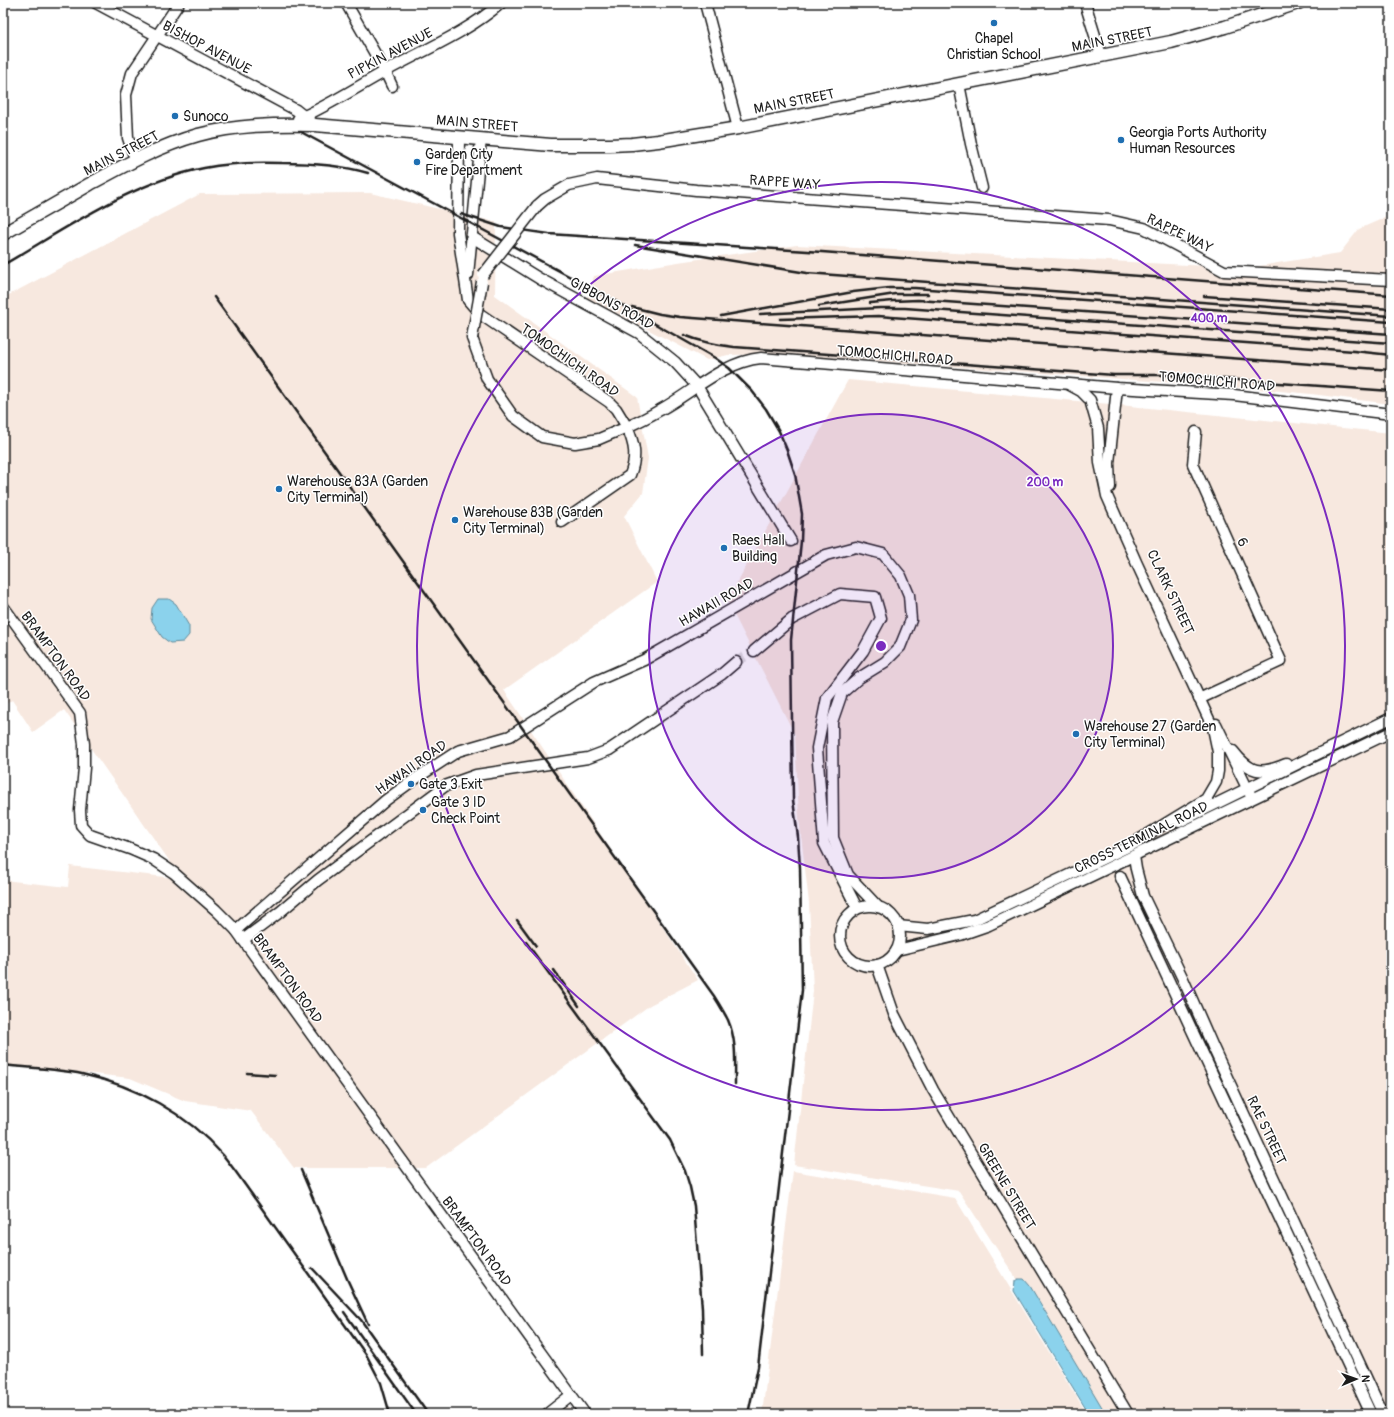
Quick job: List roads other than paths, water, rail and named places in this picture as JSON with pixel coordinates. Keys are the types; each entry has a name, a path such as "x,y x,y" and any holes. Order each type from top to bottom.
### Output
{"main road":[{"name":"MAIN STREET","path":"3,234 135,159 173,143 214,132 256,126 285,124 315,125 551,144 610,145 658,141 738,128 1146,47 1196,36 1298,3"}],"street":[{"name":"BISHOP AVENUE","path":"96,3 296,110 304,117"},
{"path":"135,159 128,138 126,95 132,72 180,3"},
{"path":"346,3 392,86"},
{"name":"PIPKIN AVENUE","path":"304,117 473,23 501,3"},
{"path":"705,3 738,128"},
{"path":"1085,3 1101,56"},
{"path":"959,84 971,144 982,188"},
{"path":"304,117 315,125"},
{"name":"MAIN STREET","path":"285,124 304,117"},
{"path":"459,137 458,233 466,291"},
{"path":"466,291 481,139"},
{"name":"RAPPE WAY","path":"627,427 599,439 576,443 542,437 513,416 487,379 472,338 483,279 537,206 545,199 569,185 597,179 696,190 1109,220 1144,228 1224,270 1391,280"},
{"name":"GIBBONS ROAD","path":"472,237 540,279 639,333 675,362 697,386 791,541"},
{"name":"TOMOCHICHI ROAD","path":"466,291 468,300 480,314 609,402 616,409 627,427 661,410 697,386 733,366 751,359 762,358 1117,388 1234,395 1391,414"},
{"name":"CLARK STREET","path":"1068,384 1081,391 1090,400 1098,428 1100,463 1107,496 1137,564 1249,793"},
{"name":"CLARK STREET","path":"1117,388 1109,463 1109,483 1114,500 1136,552 1202,698 1218,752 1218,771 1216,782 1206,798 1132,844"},
{"path":"562,522 630,475 634,464 635,453 632,439 627,427"},
{"name":"6","path":"1196,432 1193,464 1281,661 1202,698"},
{"name":"HAWAII ROAD","path":"236,930 386,800 458,751 510,736 594,682 644,660 826,555 856,547 883,554 901,576 909,595 910,620 900,647 885,662 859,678 842,693 832,722 833,838 848,875 878,907"},
{"path":"754,651 792,619 840,594 875,597 881,618 863,651 827,698 817,748 824,843 857,908"},
{"name":"BRAMPTON ROAD","path":"3,606 80,713 84,744 80,810 81,825 90,835 153,859 174,873 236,930 585,1414"},
{"path":"243,940 280,912 318,880 445,786 476,775 588,758 609,750 722,674 736,662"},
{"name":"CROSS TERMINAL ROAD","path":"896,950 960,935 989,924 1134,856 1327,750 1391,718"},
{"name":"CROSS TERMINAL ROAD","path":"898,926 928,929 974,920 1132,844 1391,732"},
{"path":"1221,735 1240,759 1250,768 1262,771 1278,767 1314,751 1327,750"},
{"name":"RAE STREET","path":"1134,856 1143,896 1184,981 1213,1047 1383,1414"},
{"name":"RAE STREET","path":"1120,876 1371,1414"},
{"path":"866,906 878,907 890,914 896,921 900,930 900,940 892,957 885,962 867,966 858,964 849,958 843,950 840,941 840,931 843,922 849,914 857,908 866,906"},
{"name":"GREENE STREET","path":"877,965 894,1014 933,1090 1128,1414"},
{"path":"547,1414 571,1395"}],"water":[{"path":"158,599 169,599 176,604 189,626 189,635 183,642 170,643 162,637 151,619 152,608"},
{"path":"1018,1279 1024,1279 1030,1286 1106,1414 1089,1414 1014,1291 1015,1281"}],"tunnel":[{"path":"736,662 754,651"}],"railway":[{"path":"301,132 617,302"},
{"path":"3,265 100,208 150,184 204,168 243,163 293,163 337,166 368,173"},
{"path":"461,214 501,227 549,234 822,252 1391,295"},
{"path":"635,245 807,273 1391,316"},
{"path":"721,316 853,292 889,288 915,288 1391,322"},
{"path":"819,306 895,294 928,294"},
{"path":"1204,296 1391,309"},
{"path":"214,297 714,996 728,1020 733,1036 735,1052 735,1084"},
{"path":"613,300 715,358 729,368 752,391 766,409 779,431 787,450 795,474 802,514 801,541 791,640 793,800 800,868 802,990 758,1367 748,1414"},
{"path":"870,303 918,300 1391,334"},
{"path":"632,307 680,317 1391,370"},
{"path":"760,314 905,308 1391,343"},
{"path":"780,319 878,316 1391,355"},
{"path":"684,335 709,343 734,347 1114,375 1169,375 1391,391"},
{"path":"517,920 536,946"},
{"path":"526,942 670,1140 685,1171 694,1206 702,1309 703,1354"},
{"path":"554,970 579,1006"},
{"path":"3,1065 82,1074 122,1086 159,1103 193,1126 209,1140 236,1172 367,1356 381,1383 390,1414"},
{"path":"247,1073 275,1075"},
{"path":"301,1170 368,1324"},
{"path":"312,1268 361,1320 428,1414"},
{"path":"344,1312 416,1414"}],"place":[{"name":"Chapel Christian School","path":"994,23"},
{"name":"Sunoco","path":"175,116"},
{"name":"Georgia Ports Authority Human Resources","path":"1121,140"},
{"name":"Garden City Fire Department","path":"417,162"},
{"name":"Warehouse 83A (Garden City Terminal)","path":"279,489"},
{"name":"Warehouse 83B (Garden City Terminal)","path":"455,520"},
{"name":"Raes Hall Building","path":"724,548"},
{"name":"Warehouse 27 (Garden City Terminal)","path":"1076,734"},
{"name":"Gate 3 Exit","path":"411,784"},
{"name":"Gate 3 ID Check Point","path":"423,810"}]}
